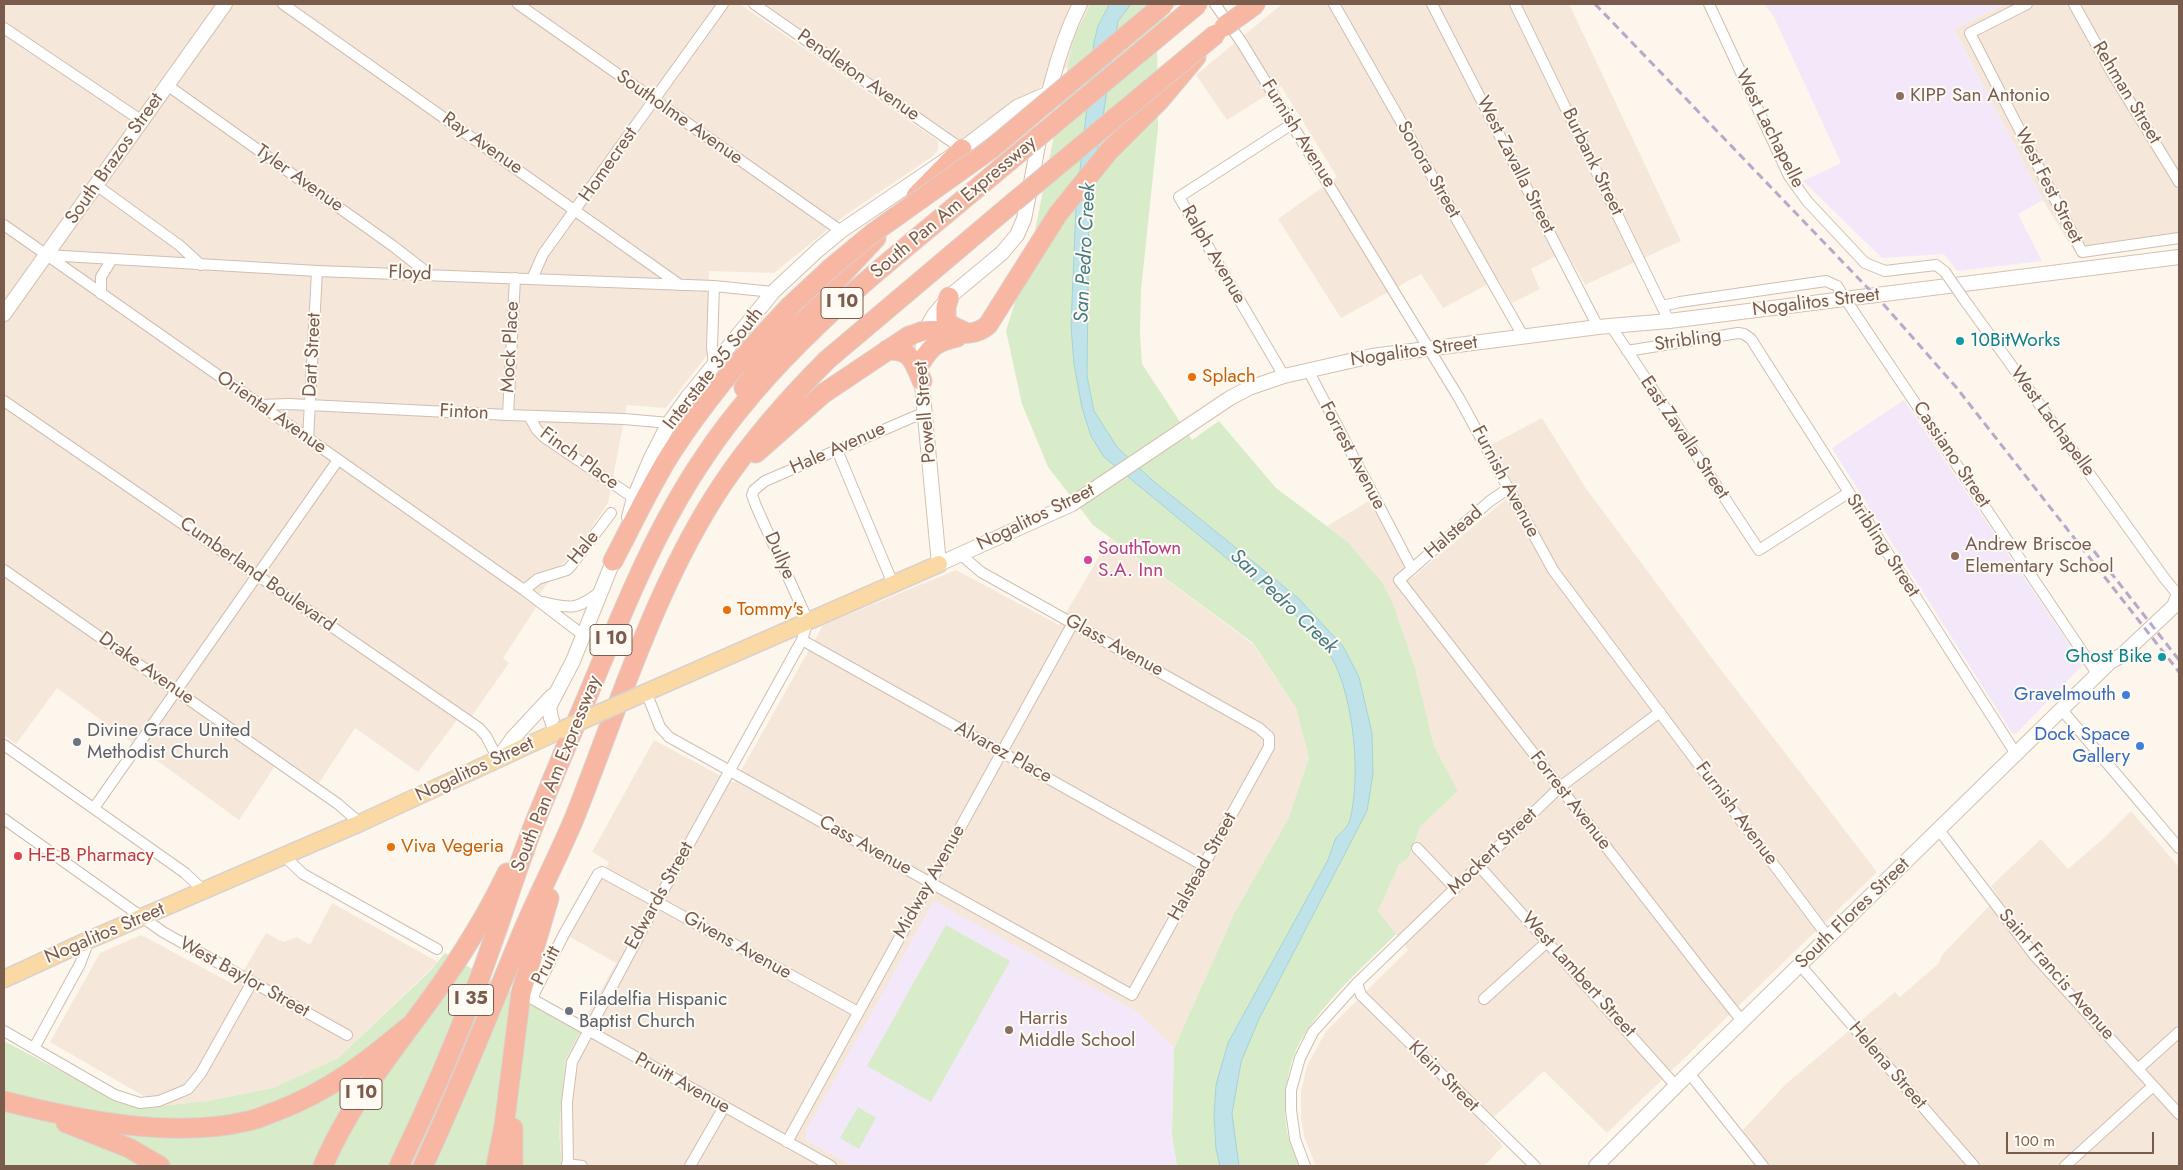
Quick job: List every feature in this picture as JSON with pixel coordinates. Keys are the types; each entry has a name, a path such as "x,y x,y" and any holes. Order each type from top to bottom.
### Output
{"highway":[{"path":"613,562 652,485 694,420 739,361 789,307 832,267 874,233 992,149 1164,4"},
{"name":"South Pan Am Expressway","path":"399,1166 477,985 532,829 638,575 655,540 703,458 758,388 835,309 1198,4"},
{"name":"South Pan Am Expressway","path":"1220,30 1247,4"},
{"name":"South Pan Am Expressway","path":"423,1166 466,1073 524,929 565,841 664,592 692,537 723,483 772,418 826,360 1220,30 1256,4"},
{"path":"921,372 928,350 936,343 983,330 988,325 1058,214 1120,139 1160,100 1220,30"},
{"path":"703,458 739,394 772,350 962,148"},
{"path":"949,297 946,307 946,319 959,331 971,334"},
{"path":"723,483 802,410 909,336 925,331 971,334"},
{"path":"887,350 901,350 910,355 921,372"},
{"name":"I 10","path":"323,1166 352,1109 464,950 491,904 518,849 532,829"},
{"name":"I 10","path":"513,1166 512,1052 521,994 565,841"},
{"path":"10,1102 121,1124 175,1128 208,1127 250,1121 294,1104 330,1087 363,1065 408,1027"},
{"path":"496,1166 504,1126 512,1052"},
{"path":"10,1102 129,1148 160,1166"}],"main road":[{"name":"South Brazos Street","path":"4,314 225,4"},
{"name":"Powell Street","path":"940,564 921,372 925,331 949,297 1002,253 1017,235 1024,219 1049,93 1065,38 1080,4"},
{"name":"Interstate 35 South","path":"559,731 551,718 549,707 554,694 573,661 622,540 634,498 651,458 669,423 714,364 774,292 818,250 1017,107 1049,93"},
{"name":"Nogalitos Street","path":"4,979 89,940 360,823 559,731 1072,504 1230,398 1249,388 1284,376 1372,356 1430,348 1605,326 1669,321 2179,258"},
{"name":"South Flores Street","path":"1596,1166 1742,1021 2098,675 2110,662 2117,648 2147,618 2168,599 2179,595"},
{"name":"Interstate 35 South","path":"498,759 512,739 554,694"}],"street":[{"name":"Ray Avenue","path":"283,4 577,210 680,285"},
{"name":"Southolme Avenue","path":"518,4 841,232"},
{"name":"Homecrest","path":"532,279 543,254 577,210 723,4"},
{"name":"Pendleton Avenue","path":"754,4 962,148"},
{"name":"Furnish Avenue","path":"1215,4 1242,43 1430,348 1553,570 1828,937"},
{"name":"Sonora Street","path":"1334,4 1523,336"},
{"name":"West Zavalla Street","path":"1432,4 1605,326"},
{"name":"Burbank Street","path":"1515,4 1669,321"},
{"name":"West Lachapelle","path":"1709,4 1789,176 1807,201 1865,263 1885,271 1936,265 1945,272 2179,595"},
{"name":"West Fest Street","path":"2027,4 1970,33 2082,252 2179,238"},
{"name":"Rehman Street","path":"2074,4 2111,71 2179,182"},
{"path":"4,28 142,121"},
{"name":"Tyler Avenue","path":"167,85 393,246 429,274"},
{"name":"Ralph Avenue","path":"1284,376 1179,197 1292,124"},
{"path":"96,185 179,244 201,265"},
{"name":"Oriental Avenue","path":"4,225 524,590 583,635"},
{"name":"Floyd","path":"46,255 317,271 714,286 774,292"},
{"path":"101,294 101,277 112,259"},
{"name":"Dart Street","path":"308,439 317,271"},
{"name":"Mock Place","path":"508,415 515,278"},
{"name":"Nogalitos Street","path":"1662,306 1826,281 1837,286"},
{"path":"714,286 712,347 714,364"},
{"name":"Cassiano Street","path":"1837,286 2098,675"},
{"name":"East Zavalla Street","path":"1605,326 1627,351 1759,550 1848,493"},
{"name":"Stribling","path":"1627,351 1738,333 1749,337"},
{"name":"Stribling Street","path":"1749,337 2016,754"},
{"name":"Forrest Avenue","path":"1308,370 1412,568"},
{"name":"Cumberland Boulevard","path":"4,400 479,728 486,736 498,759"},
{"name":"Finton","path":"259,405 311,405 624,419 669,423"},
{"name":"Hale Avenue","path":"754,490 765,482 925,412"},
{"name":"Finch Place","path":"529,416 536,430 544,437 634,498"},
{"path":"837,450 893,584"},
{"path":"94,808 338,460"},
{"name":"Halstead","path":"1399,580 1490,501 1509,488"},
{"name":"Dullye","path":"754,490 752,496 756,506 808,621"},
{"name":"Hale","path":"524,590 538,580 567,570 572,566 611,513"},
{"name":"Glass Avenue","path":"960,554 981,572 1259,728 1269,737"},
{"name":"Drake Avenue","path":"4,570 338,804 360,823"},
{"name":"Forrest Avenue","path":"1399,580 1742,1021"},
{"name":"Oriental Avenue","path":"539,602 563,607 576,606 584,604 601,591"},
{"name":"Edwards Street","path":"568,1165 566,1110 570,1070 587,1030 802,640 808,621"},
{"name":"Midway Avenue","path":"787,1142 1073,623"},
{"name":"Alvarez Place","path":"802,640 1204,866"},
{"name":"Cass Avenue","path":"643,694 660,727 669,737 1132,995"},
{"path":"2062,710 2179,848"},
{"name":"Mockert Street","path":"1357,983 1560,788 1660,712"},
{"name":"Halstead Street","path":"1132,995 1269,747 1269,737"},
{"path":"4,745 185,873 204,891"},
{"name":"West Baylor Street","path":"4,819 163,932 347,1035"},
{"name":"Saint Francis Avenue","path":"1939,830 2026,945 2179,1114"},
{"path":"1417,848 1455,888"},
{"path":"284,856 303,874 437,949"},
{"name":"West Lambert Street","path":"1479,866 1676,1086"},
{"name":"Givens Avenue","path":"564,934 598,874 602,872 858,1012"},
{"name":"Pruitt","path":"534,1000 537,985 564,934"},
{"path":"34,1048 80,964 89,940"},
{"path":"1484,1000 1548,941"},
{"name":"Helena Street","path":"1800,965 1974,1166"},
{"path":"4,1032 115,1095 140,1103 159,1101 188,1089 201,1073 252,982"},
{"path":"1305,1166 1295,1140 1291,1110 1291,1090 1305,1044 1340,1000 1357,983"},
{"name":"Klein Street","path":"1357,983 1361,995 1535,1166"},
{"name":"Pruitt Avenue","path":"534,1000 831,1166"},
{"path":"2138,1069 2179,1032"},
{"path":"1689,1073 1763,1166"},
{"path":"2065,1166 2153,1086"},
{"path":"690,1166 724,1107"},
{"path":"568,1165 582,1166"}],"shaded area":[{"path":"4,4 740,4 938,141 938,150 933,156 847,214 774,273 709,271 707,355 666,408 627,405 608,503 573,555 562,564 533,603 537,606 503,658 509,663 471,717 463,712 418,772 355,728 319,783 281,757 239,820 57,688 16,744 4,735"},
{"path":"763,4 1152,4 969,140 961,141"},
{"path":"1282,4 1569,4 1681,241 1585,285 1566,251 1531,269 1540,289 1512,303 1498,279 1443,308 1421,274 1341,318 1278,219 1337,177 1281,86 1227,120 1196,75"},
{"name":"KIPP San Antonio","path":"1764,4 2005,4 1954,29 2043,200 2018,214 2042,261 1957,271 1944,254 1882,258 1803,181 1841,163 1774,17"},
{"path":"2005,4 2179,4 2179,236 2074,251 2043,200 1954,29"},
{"name":"Andrew Briscoe Elementary School","path":"1904,400 2083,665 2016,734 2012,733 1832,448"},
{"path":"1542,418 1587,490 1711,657 1877,872 1607,1133 1544,1071 1484,1126 1503,1146 1484,1166 1316,1166 1305,1139 1301,1119 1301,1091 1307,1066 1326,1031 1408,950 1378,911 1399,865 1409,857 1420,827 1458,791 1434,746 1415,669 1394,606 1382,582 1348,542 1327,526 1369,501 1413,577 1517,490 1491,445"},
{"path":"1110,538 1253,644 1296,708 1309,758 1288,819 1235,912 1174,1048 1136,1011 806,1140 854,1166 562,1166 559,1132 565,1060 616,963 568,936 609,862 592,852 654,740 734,783 823,625 956,570 1059,625"},
{"path":"2131,811 2179,867 2179,1166 1770,1166 1742,1131 1786,1084 1895,992 1900,997 1939,963 1942,955 1998,897 1991,886 2041,839 2068,869 2104,838"},
{"name":"Harris Middle School","path":"934,901 1136,1011 1174,1048 1172,1135 1177,1166 854,1166 806,1140 806,1130"},
{"path":"332,903 438,962 338,1058 273,1088 207,1101 161,1106 50,1042 100,953 141,935 235,985 266,933 283,942 297,937 310,945"}],"green space":[{"path":"1091,4 1178,4 1167,12 1157,37 1158,128 1141,290 1140,334 1142,364 1192,440 1219,421 1276,488 1348,542 1382,582 1394,606 1415,668 1434,746 1458,791 1420,827 1409,857 1399,865 1378,911 1396,934 1348,981 1326,1006 1306,1032 1294,1054 1290,1067 1285,1106 1289,1140 1300,1166 1177,1166 1172,1135 1174,1048 1235,912 1288,819 1309,758 1296,708 1253,643 1093,525 1048,467 1022,404 1006,331 1031,251 1073,40"},
{"path":"946,925 1010,961 931,1102 867,1066"},
{"path":"445,953 580,1032 565,1060 559,1132 562,1166 4,1166 4,1041 124,1104 138,1107 207,1101 273,1088 338,1058 431,970"},
{"path":"858,1107 876,1118 859,1149 840,1138"}],"water":[{"name":"San Pedro Creek","path":"1110,4 1131,4 1118,21 1089,204 1087,376 1094,411 1117,447 1152,480 1298,598 1343,646 1359,677 1372,733 1373,774 1367,811 1259,1019 1241,1062 1232,1114 1239,1166 1220,1166 1216,1149 1214,1116 1216,1085 1228,1043 1328,860 1336,838 1349,823 1355,781 1353,738 1346,694 1340,675 1325,647 1298,617 1104,457 1091,436 1082,408 1074,364 1071,326 1076,207 1094,42 1098,26"}],"railway":[{"path":"1595,4 1885,306 1956,387 2179,672"},
{"path":"2094,551 2179,660"}],"place":[{"name":"KIPP San Antonio","path":"1900,96"},
{"name":"10BitWorks","path":"1960,341"},
{"name":"Splach","path":"1192,377"},
{"name":"Andrew Briscoe Elementary School","path":"1955,556"},
{"name":"SouthTown S.A. Inn","path":"1088,560"},
{"name":"Tommy's","path":"727,610"},
{"name":"Ghost Bike","path":"2162,657"},
{"name":"Gravelmouth","path":"2126,695"},
{"name":"Divine Grace United Methodist Church","path":"77,742"},
{"name":"Dock Space Gallery","path":"2140,746"},
{"name":"Viva Vegeria","path":"391,847"},
{"name":"H-E-B Pharmacy","path":"18,856"},
{"name":"Filadelfia Hispanic Baptist Church","path":"569,1011"},
{"name":"Harris Middle School","path":"1009,1030"}]}
